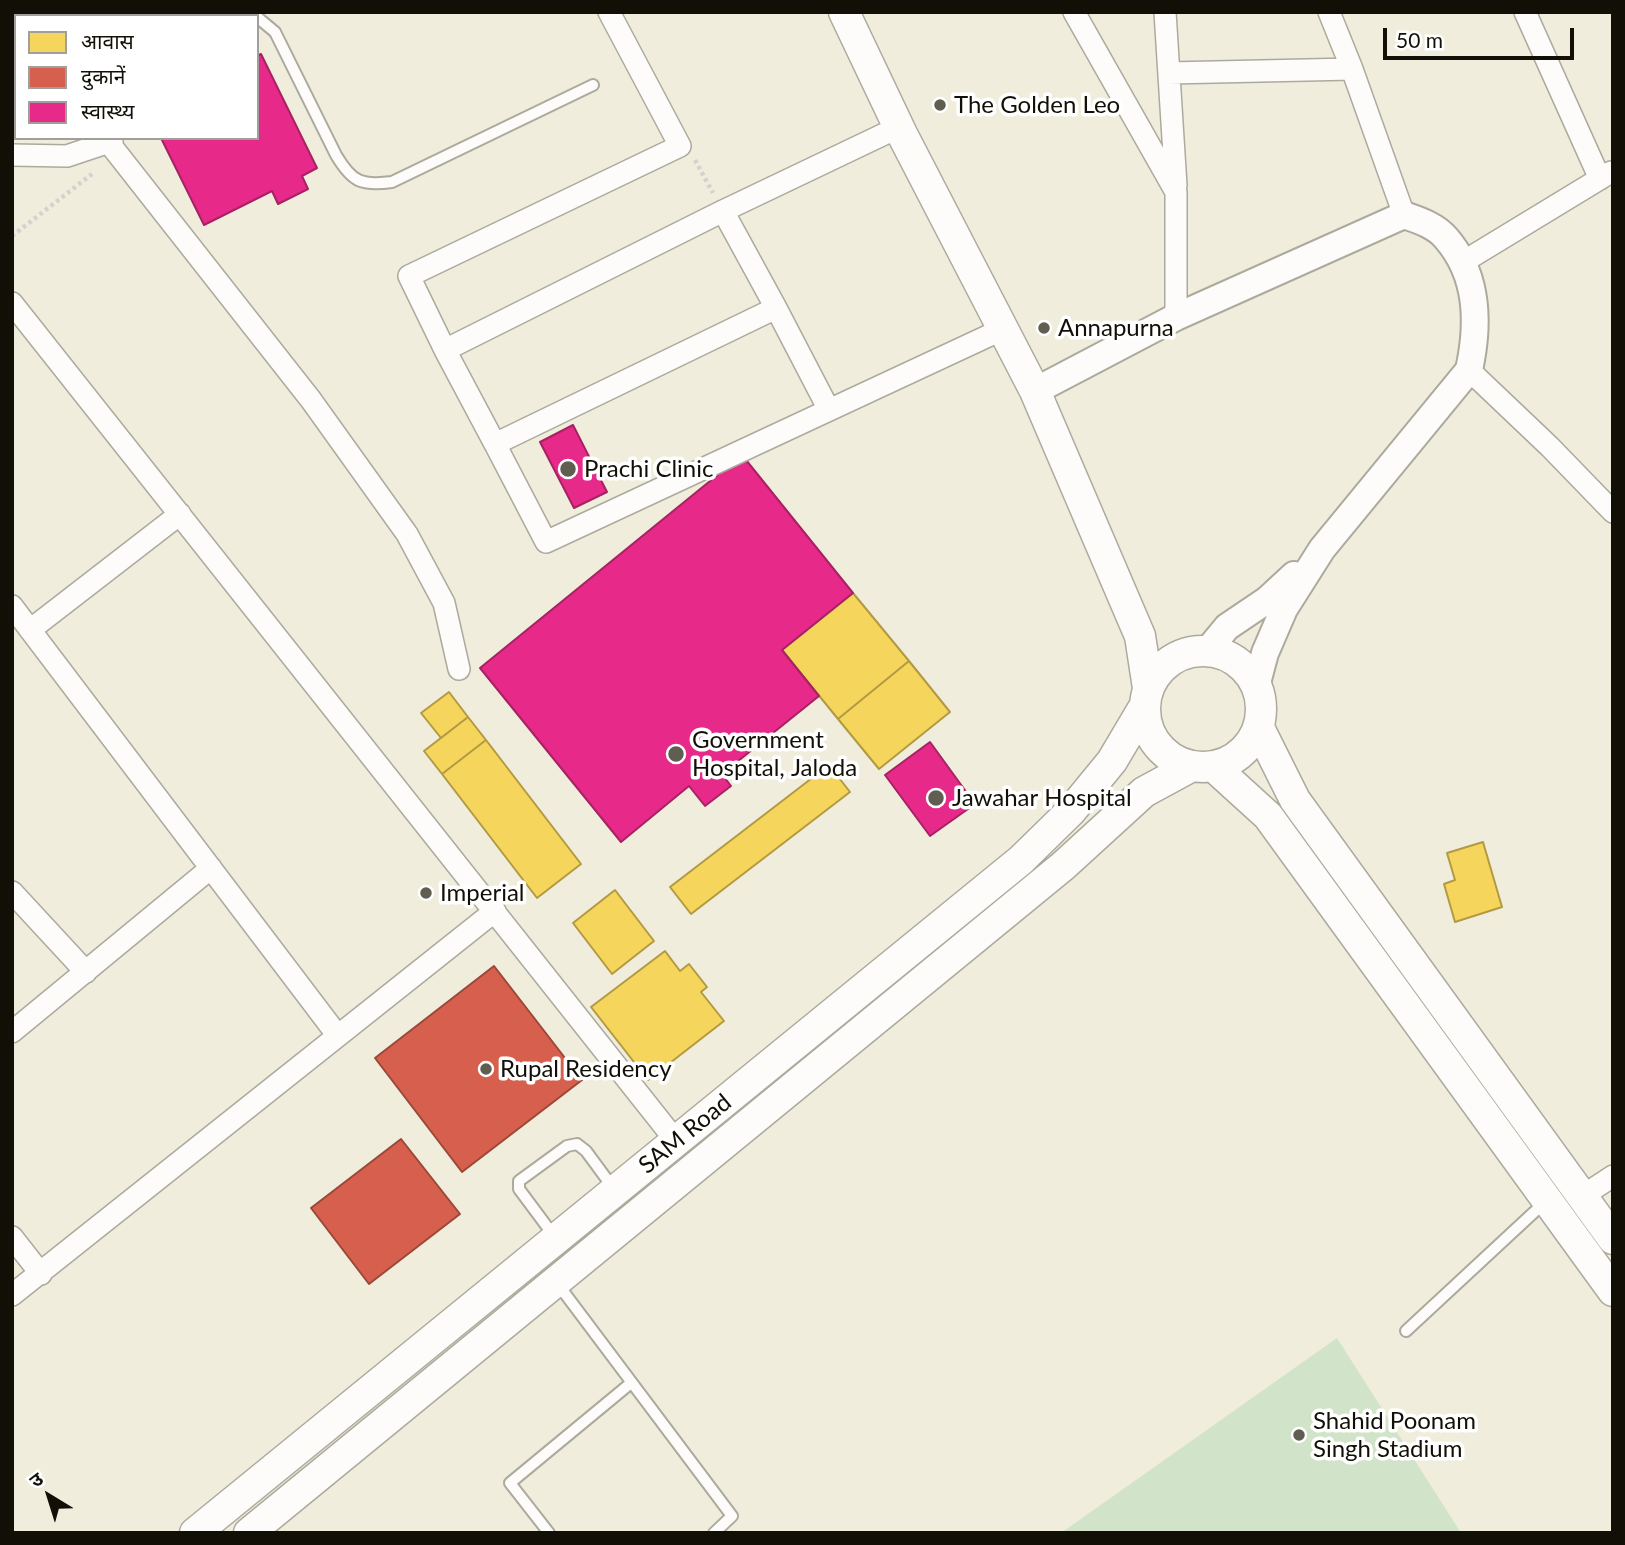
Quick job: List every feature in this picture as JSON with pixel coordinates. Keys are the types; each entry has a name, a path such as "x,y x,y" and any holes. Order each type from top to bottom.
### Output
{"main road":[{"path":"844,12 899,127 1035,391 1140,636 1147,724 1158,745 1177,761 1203,766 1230,779 1268,816 1613,1291"},
{"path":"255,1531 1063,866 1144,792 1203,766 1229,761 1243,751 1259,728 1262,702 1256,683 1245,666 1228,654 1208,650 1168,652 1153,647 1140,636"},
{"path":"1146,698 1157,672 1171,659 1208,650"},
{"name":"SAM Road","path":"195,1533 1021,860 1071,811 1112,761 1146,698"},
{"path":"1259,728 1295,800 1613,1240"}],"street":[{"path":"609,12 680,146 409,276 546,542 1003,329"},
{"path":"1074,12 1176,191"},
{"path":"1165,12 1176,191 1176,317"},
{"path":"1329,12 1404,215"},
{"path":"1462,262 1607,175 1525,12"},
{"path":"1169,73 1352,69"},
{"path":"445,350 723,211 899,127"},
{"path":"12,155 67,156 113,144 311,400 407,534 444,603 459,669"},
{"path":"723,211 829,410"},
{"path":"1035,391 1176,317 1404,215 1425,222 1445,236 1462,262 1475,302 1476,337 1469,370 1322,549 1284,609 1265,653 1256,683"},
{"path":"12,303 676,1141"},
{"path":"495,444 776,308"},
{"path":"1469,370 1613,512"},
{"path":"30,630 180,514"},
{"path":"1208,650 1227,627 1267,600 1322,549"},
{"path":"12,606 338,1036"},
{"path":"12,1032 211,868"},
{"path":"12,892 86,972"},
{"path":"12,1295 495,911"},
{"path":"1581,1197 1613,1176"},
{"path":"12,1237 41,1274"}],"lane":[{"path":"259,18 275,32 346,172 358,181 373,184 392,182 593,85"},
{"path":"556,1239 519,1189 519,1181 567,1146 577,1144 586,1151 615,1191"},
{"path":"1406,1331 1547,1200"},
{"path":"556,1282 732,1517 714,1533"},
{"path":"549,1533 510,1483 631,1383"}],"path":[{"path":"12,236 113,144"},
{"path":"680,146 690,151 723,211"}],"green space":[{"name":"Shahid Poonam Singh Stadium","path":"1337,1338 1461,1533 1061,1533"}],"building: आवास":[{"path":"853,593 909,661 838,719 782,650"},
{"path":"909,661 950,712 879,769 838,719"},
{"path":"449,692 468,717 441,738 421,713"},
{"path":"468,717 486,740 442,774 424,751"},
{"path":"486,740 581,864 537,898 442,774"},
{"path":"829,765 850,792 691,914 670,887"},
{"path":"1483,842 1502,907 1455,922 1444,884 1455,880 1447,853"},
{"path":"615,890 654,941 612,974 573,923"},
{"path":"665,951 680,971 689,964 707,987 701,992 724,1021 648,1080 591,1007"}],"building: दुकानें":[{"path":"494,966 582,1080 462,1172 375,1058"},
{"path":"401,1139 460,1214 369,1284 311,1208"}],"building: स्वास्थ्य":[{"path":"261,54 317,168 302,176 308,189 278,204 272,191 204,225 162,140 259,140"},
{"path":"573,425 607,492 574,508 540,442"},
{"path":"742,455 853,593 782,650 819,696 722,774 731,786 705,806 689,786 621,842 480,668"},
{"path":"930,742 975,804 930,836 885,775"}],"place":[{"name":"The Golden Leo","path":"940,105"},
{"name":"Annapurna","path":"1044,328"},
{"name":"Prachi Clinic","path":"568,469"},
{"name":"Government Hospital, Jaloda","path":"676,754"},
{"name":"Jawahar Hospital","path":"936,798"},
{"name":"Imperial","path":"426,893"},
{"name":"Rupal Residency","path":"486,1069"},
{"name":"Shahid Poonam Singh Stadium","path":"1299,1435"}]}
